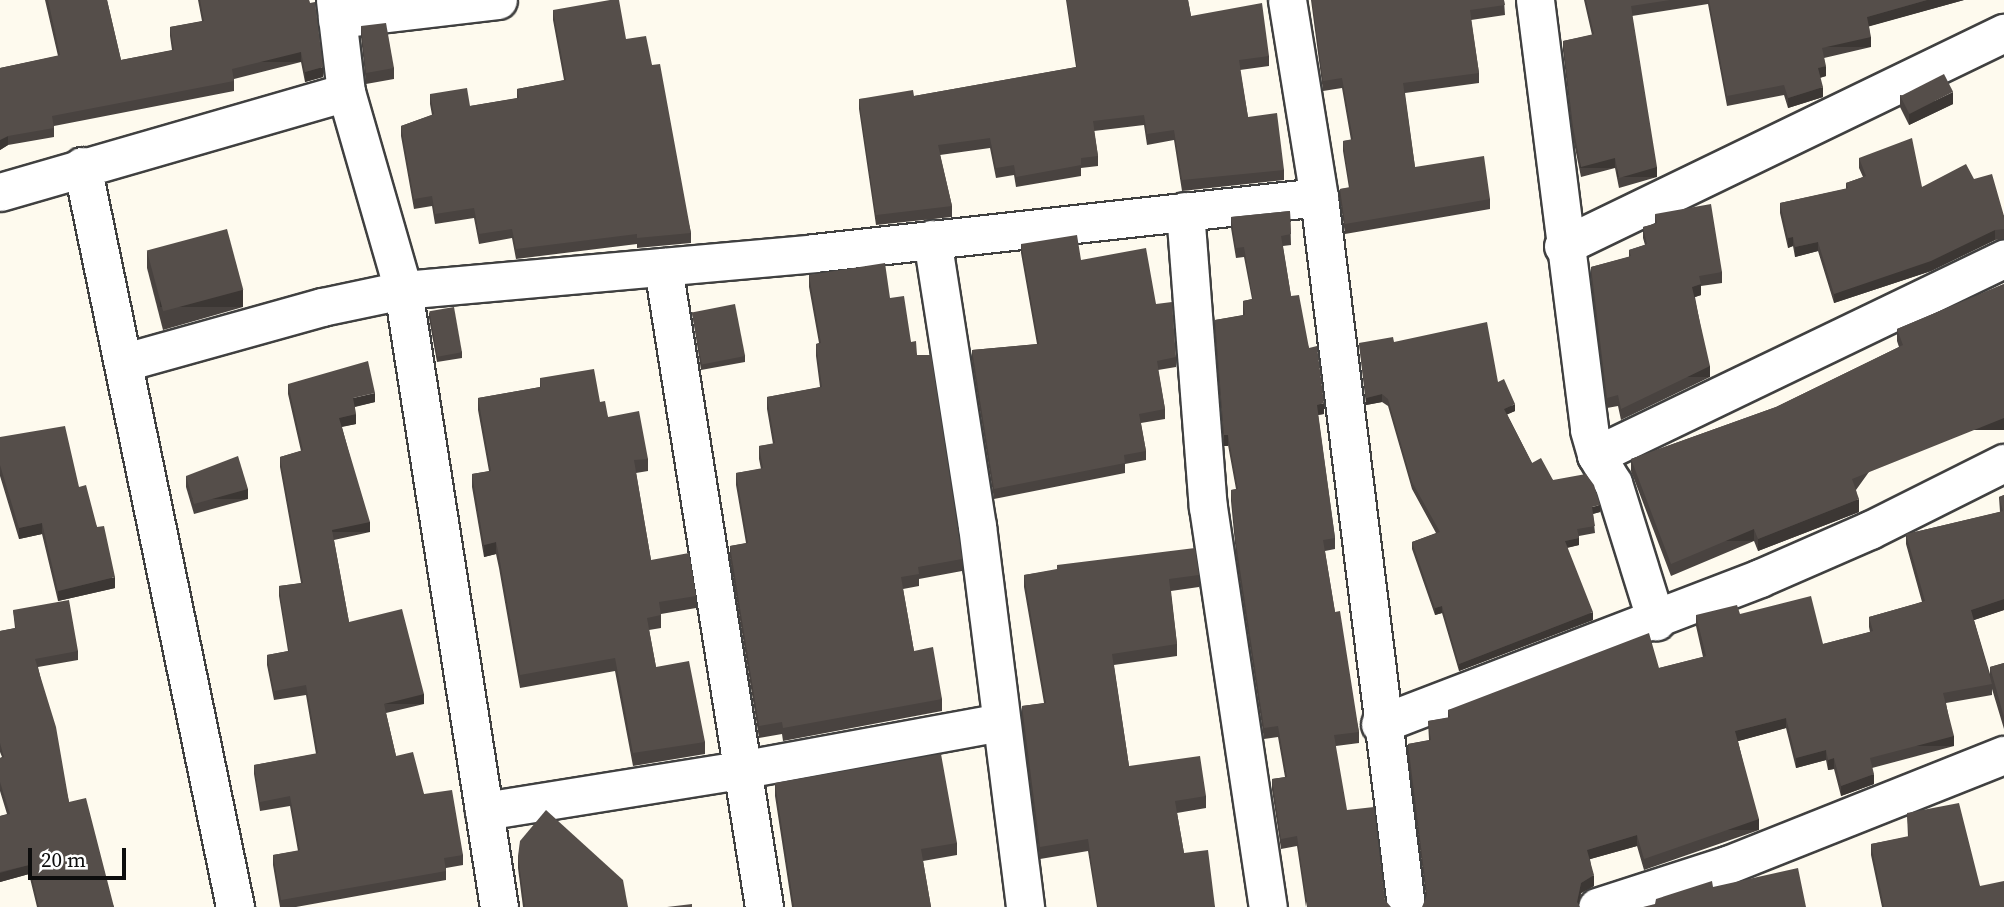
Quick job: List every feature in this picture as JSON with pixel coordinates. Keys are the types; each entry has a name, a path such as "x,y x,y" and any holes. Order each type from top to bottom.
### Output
{"street":[{"path":"498,0 336,9 346,92 403,290 499,907"},
{"path":"1287,0 1318,197 1380,724 1406,907"},
{"path":"1535,0 1563,246 1596,456 1613,483 1656,621"},
{"path":"1563,246 2004,33"},
{"path":"0,192 82,166 346,92"},
{"path":"82,166 125,362 235,907"},
{"path":"125,362 322,307 403,290 663,267 1318,197"},
{"path":"1185,211 1208,507 1268,907"},
{"path":"932,239 978,526 1000,722 1025,907"},
{"path":"1596,456 2004,259"},
{"path":"663,267 745,769 764,907"},
{"path":"1380,724 1656,621 1870,530 2004,463"},
{"path":"484,811 745,769 1000,722"},
{"path":"1597,907 1727,865 2004,755"}],"building":[{"path":"48,0 107,0 121,60 174,50 170,27 204,21 200,0 309,0 310,3 315,2 323,67 305,72 301,52 232,69 234,81 52,116 54,128 8,136 0,140 0,68 60,55"},
{"path":"619,0 626,39 646,36 652,65 660,64 691,233 637,238 637,234 516,249 512,229 479,234 474,208 435,214 432,196 414,199 401,126 434,114 430,94 467,88 470,106 519,98 517,89 566,80 553,10"},
{"path":"1067,0 1188,0 1191,16 1262,3 1269,56 1239,60 1248,117 1277,113 1284,170 1182,180 1174,130 1147,134 1144,115 1093,121 1098,156 1081,158 1081,165 1016,177 1014,165 996,168 990,138 938,145 952,206 876,215 859,99 913,90 914,96 1077,67"},
{"path":"1312,0 1504,0 1505,5 1470,10 1479,73 1403,83 1415,167 1484,156 1490,199 1345,224 1340,189 1350,187 1343,141 1353,139 1342,78 1323,81"},
{"path":"1586,0 1670,0 1631,6 1657,167 1619,178 1615,158 1581,167 1573,127 1563,41 1594,34"},
{"path":"1709,0 1927,0 1867,17 1871,37 1822,48 1826,66 1818,68 1823,87 1788,98 1784,85 1727,96"},
{"path":"386,23 394,68 366,73 361,26"},
{"path":"1944,74 1953,92 1909,114 1900,96"},
{"path":"1912,138 1922,187 1966,164 1974,179 1992,174 2004,216 2004,229 1995,230 1931,261 1834,294 1818,242 1795,247 1793,237 1788,238 1780,203 1848,188 1846,183 1866,176 1859,158"},
{"path":"1711,204 1722,272 1699,276 1701,284 1692,287 1710,366 1621,409 1618,395 1607,398 1591,267 1631,256 1629,250 1647,244 1643,227 1657,223 1655,214"},
{"path":"1290,211 1291,234 1281,236 1291,296 1299,295 1309,348 1317,346 1324,403 1317,405 1335,538 1323,540 1335,612 1340,611 1359,732 1334,735 1347,810 1374,807 1385,900 1391,907 1307,907 1297,836 1281,839 1272,779 1287,777 1278,726 1264,728 1236,543 1231,490 1238,489 1228,435 1224,435 1215,320 1245,315 1243,301 1253,299 1244,247 1236,248 1231,217"},
{"path":"227,229 243,290 163,311 147,250"},
{"path":"1077,235 1081,260 1146,248 1156,304 1172,302 1176,357 1157,361 1165,409 1139,414 1146,451 1124,455 1125,463 994,489 972,350 1039,344 1021,244"},
{"path":"885,263 890,298 904,296 911,342 916,341 917,355 931,355 962,559 918,567 919,574 901,577 914,651 933,647 942,699 783,728 782,722 759,726 730,546 748,543 736,473 763,468 759,446 775,443 767,397 822,387 816,344 821,343 809,275"},
{"path":"2004,284 2004,418 1852,479 1859,499 1758,539 1754,529 1671,564 1631,459 1776,407 1903,345 1897,329"},
{"path":"735,304 745,356 702,364 692,312"},
{"path":"454,307 462,352 437,357 429,311"},
{"path":"1487,322 1498,382 1504,379 1515,404 1504,409 1532,463 1541,458 1553,480 1586,474 1594,485 1600,505 1592,507 1595,526 1577,529 1579,538 1565,541 1593,612 1459,664 1442,606 1435,608 1412,542 1440,532 1412,482 1388,399 1382,394 1366,398 1359,343 1393,337 1394,342"},
{"path":"368,361 375,393 353,398 356,414 339,418 370,522 332,530 349,622 402,609 424,694 384,704 396,756 413,752 424,794 452,790 463,855 444,858 446,871 281,900 273,855 300,850 290,796 260,802 254,765 318,753 306,685 274,691 267,655 289,651 279,586 303,583 280,457 303,450 288,384"},
{"path":"594,369 600,402 605,401 608,417 639,411 648,459 634,460 651,560 689,553 696,596 659,602 661,615 647,618 656,667 689,661 705,742 633,753 615,658 520,675 496,542 484,545 472,474 491,471 478,398 541,387 540,378"},
{"path":"65,426 79,487 86,485 97,527 104,526 115,577 58,591 42,523 19,528 0,465 0,437"},
{"path":"238,456 248,489 194,504 186,476"},
{"path":"2004,495 2004,599 1971,610 1992,684 1943,693 1954,736 1870,758 1874,774 1841,786 1834,758 1828,760 1826,750 1796,758 1786,718 1735,731 1759,819 1644,859 1637,835 1587,850 1594,875 1581,883 1577,902 1580,907 1422,907 1427,895 1408,744 1431,740 1428,721 1450,717 1448,710 1649,633 1659,668 1706,656 1696,615 1737,605 1740,614 1811,596 1823,644 1873,631 1869,617 1925,601 1906,534 2003,511 1999,497"},
{"path":"1195,548 1199,575 1169,579 1177,644 1112,654 1129,766 1200,756 1206,796 1175,801 1184,853 1208,850 1215,907 1098,907 1088,839 1040,847 1022,706 1046,703 1024,575 1057,569 1057,565"},
{"path":"69,600 78,651 35,659 56,727 69,802 86,798 114,907 39,907 29,865 0,872 0,816 10,814 0,782 0,758 4,757 0,743 0,631 16,628 13,610"},
{"path":"2004,663 2004,717 1990,667"},
{"path":"941,754 957,843 921,849 931,907 794,907 775,783"},
{"path":"1959,803 1980,886 2004,881 2004,907 1884,907 1871,844 1909,836 1907,813"},
{"path":"546,810 623,880 628,907 525,907 518,856 520,841"},
{"path":"1798,868 1806,907 1643,907 1655,904 1656,899 1712,881 1713,887"},
{"path":"692,904 692,907 667,907"}]}
